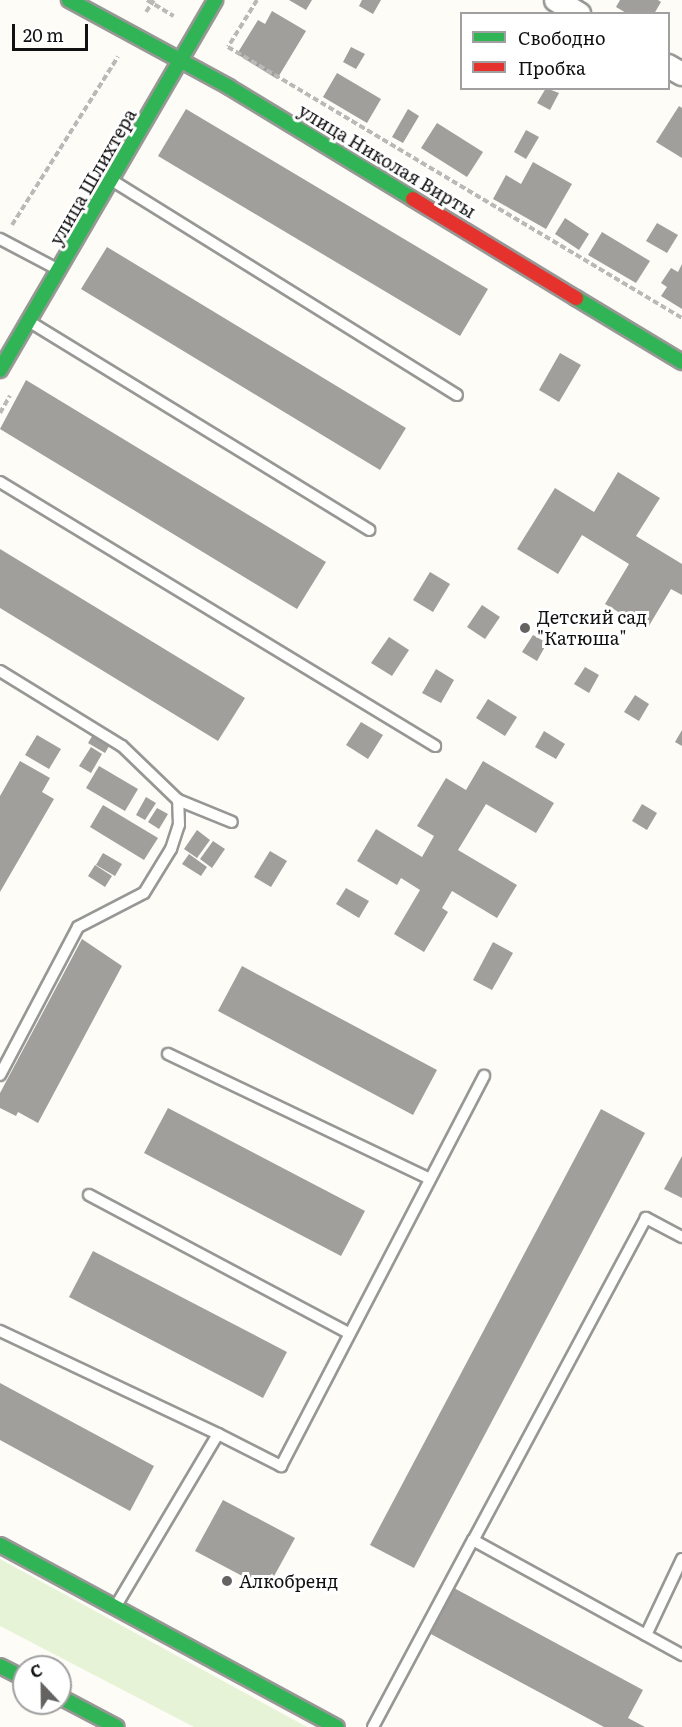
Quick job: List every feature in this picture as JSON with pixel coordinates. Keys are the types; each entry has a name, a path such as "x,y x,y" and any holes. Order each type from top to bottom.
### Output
{"street":[{"name":"улица Николая Вирты","path":"69,0 352,160 682,362"},
{"name":"улица Шлихтера","path":"0,370 113,180 215,0"},
{"path":"556,0 576,12"},
{"path":"0,1545 337,1727"},
{"path":"72,1703 117,1727"}],"lane":[{"path":"113,180 457,395"},
{"path":"1,239 60,271"},
{"path":"30,321 369,530"},
{"path":"0,482 435,746"},
{"path":"0,671 122,746 178,800 232,822"},
{"path":"0,1075 78,927 144,893 171,849 179,825 178,800"},
{"path":"168,1054 430,1179"},
{"path":"0,1331 281,1466 483,1076"},
{"path":"89,1195 350,1333"},
{"path":"372,1727 646,1218 682,1237"},
{"path":"115,1607 218,1434"},
{"path":"473,1540 682,1655"},
{"path":"646,1635 682,1559"}],"path":[{"path":"1,239 154,0"},
{"path":"257,0 228,46 682,318"}],"green space":[{"path":"0,1559 307,1727 194,1727 72,1663 72,1655 56,1655 0,1626"}],"building":[{"path":"289,0 312,0 306,10"},
{"path":"362,0 381,0 373,14 359,6"},
{"path":"620,0 658,0 661,2 655,12 625,12 616,7"},
{"path":"272,11 306,31 277,79 237,54 258,20 265,24"},
{"path":"351,47 365,54 356,69 343,62"},
{"path":"337,73 381,99 367,123 323,97"},
{"path":"545,90 559,93 550,110 537,103"},
{"path":"679,106 682,108 682,158 656,142"},
{"path":"186,109 488,289 460,336 158,156"},
{"path":"408,109 419,116 403,143 392,137"},
{"path":"437,123 483,152 467,177 421,148"},
{"path":"526,130 539,137 526,159 514,152"},
{"path":"533,162 572,184 546,229 493,199 506,175 521,184"},
{"path":"565,218 589,234 579,250 555,234"},
{"path":"657,223 678,235 667,253 646,241"},
{"path":"602,232 650,261 636,283 588,255"},
{"path":"107,247 406,428 380,470 81,289"},
{"path":"682,264 682,309 661,296 667,287 661,283 671,268 678,272"},
{"path":"560,353 581,365 559,402 539,390"},
{"path":"26,380 326,562 297,609 0,429"},
{"path":"618,472 660,498 636,536 682,564 682,595 671,589 647,629 605,604 629,564 582,535 558,574 517,549 555,488 594,512"},
{"path":"0,549 245,698 218,741 0,608"},
{"path":"430,572 450,584 433,612 413,600"},
{"path":"482,605 500,617 485,639 467,627"},
{"path":"533,635 547,643 537,661 522,652"},
{"path":"389,637 409,650 392,676 371,663"},
{"path":"585,667 599,675 589,693 574,684"},
{"path":"436,669 454,680 441,703 422,693"},
{"path":"635,695 649,704 639,721 624,712"},
{"path":"488,699 517,717 505,736 476,718"},
{"path":"361,722 383,735 368,759 346,745"},
{"path":"682,730 682,746 675,742"},
{"path":"544,731 565,744 556,759 535,747"},
{"path":"94,733 111,743 105,753 88,743"},
{"path":"37,735 61,749 49,769 25,755"},
{"path":"91,747 102,754 91,773 79,766"},
{"path":"20,761 50,778 42,792 54,799 0,892 0,796"},
{"path":"483,761 554,803 536,833 486,804 458,850 517,885 497,918 452,891 442,908 448,912 424,952 394,934 420,890 401,878 397,885 357,861 376,829 422,857 434,836 417,826 446,778 466,790"},
{"path":"99,766 138,789 125,811 86,788"},
{"path":"146,797 156,803 145,820 136,815"},
{"path":"642,804 657,813 647,830 632,821"},
{"path":"103,805 158,838 144,860 90,827"},
{"path":"157,808 168,814 159,829 148,822"},
{"path":"197,830 210,840 197,858 184,849"},
{"path":"213,841 225,849 212,868 200,859"},
{"path":"270,851 287,861 271,887 254,877"},
{"path":"103,853 122,864 115,876 96,865"},
{"path":"189,854 207,867 201,876 182,864"},
{"path":"95,865 112,876 105,887 88,876"},
{"path":"346,888 369,901 359,918 336,904"},
{"path":"82,939 122,966 38,1123 18,1112 16,1116 0,1108 0,1093"},
{"path":"493,942 513,953 492,990 473,980"},
{"path":"242,966 437,1070 413,1115 218,1011"},
{"path":"168,1108 365,1211 341,1256 144,1153"},
{"path":"601,1109 645,1133 414,1568 370,1545"},
{"path":"682,1156 682,1198 664,1189"},
{"path":"93,1251 287,1352 263,1398 69,1297"},
{"path":"0,1383 154,1466 130,1511 0,1440"},
{"path":"223,1500 295,1538 267,1589 195,1551"},
{"path":"454,1588 643,1690 628,1718 645,1727 604,1727 429,1633"}],"traffic: fast":[{"path":"69,0 229,87 413,199"},
{"path":"0,370 215,0"},
{"path":"576,298 682,362"},
{"path":"0,1545 337,1727"},
{"path":"0,1666 12,1672"},
{"path":"72,1703 117,1727"}],"traffic: jam":[{"path":"413,199 576,298"}],"place":[{"name":"Детский сад \"Катюша\"","path":"525,628"},
{"name":"Алкобренд","path":"227,1581"}]}
